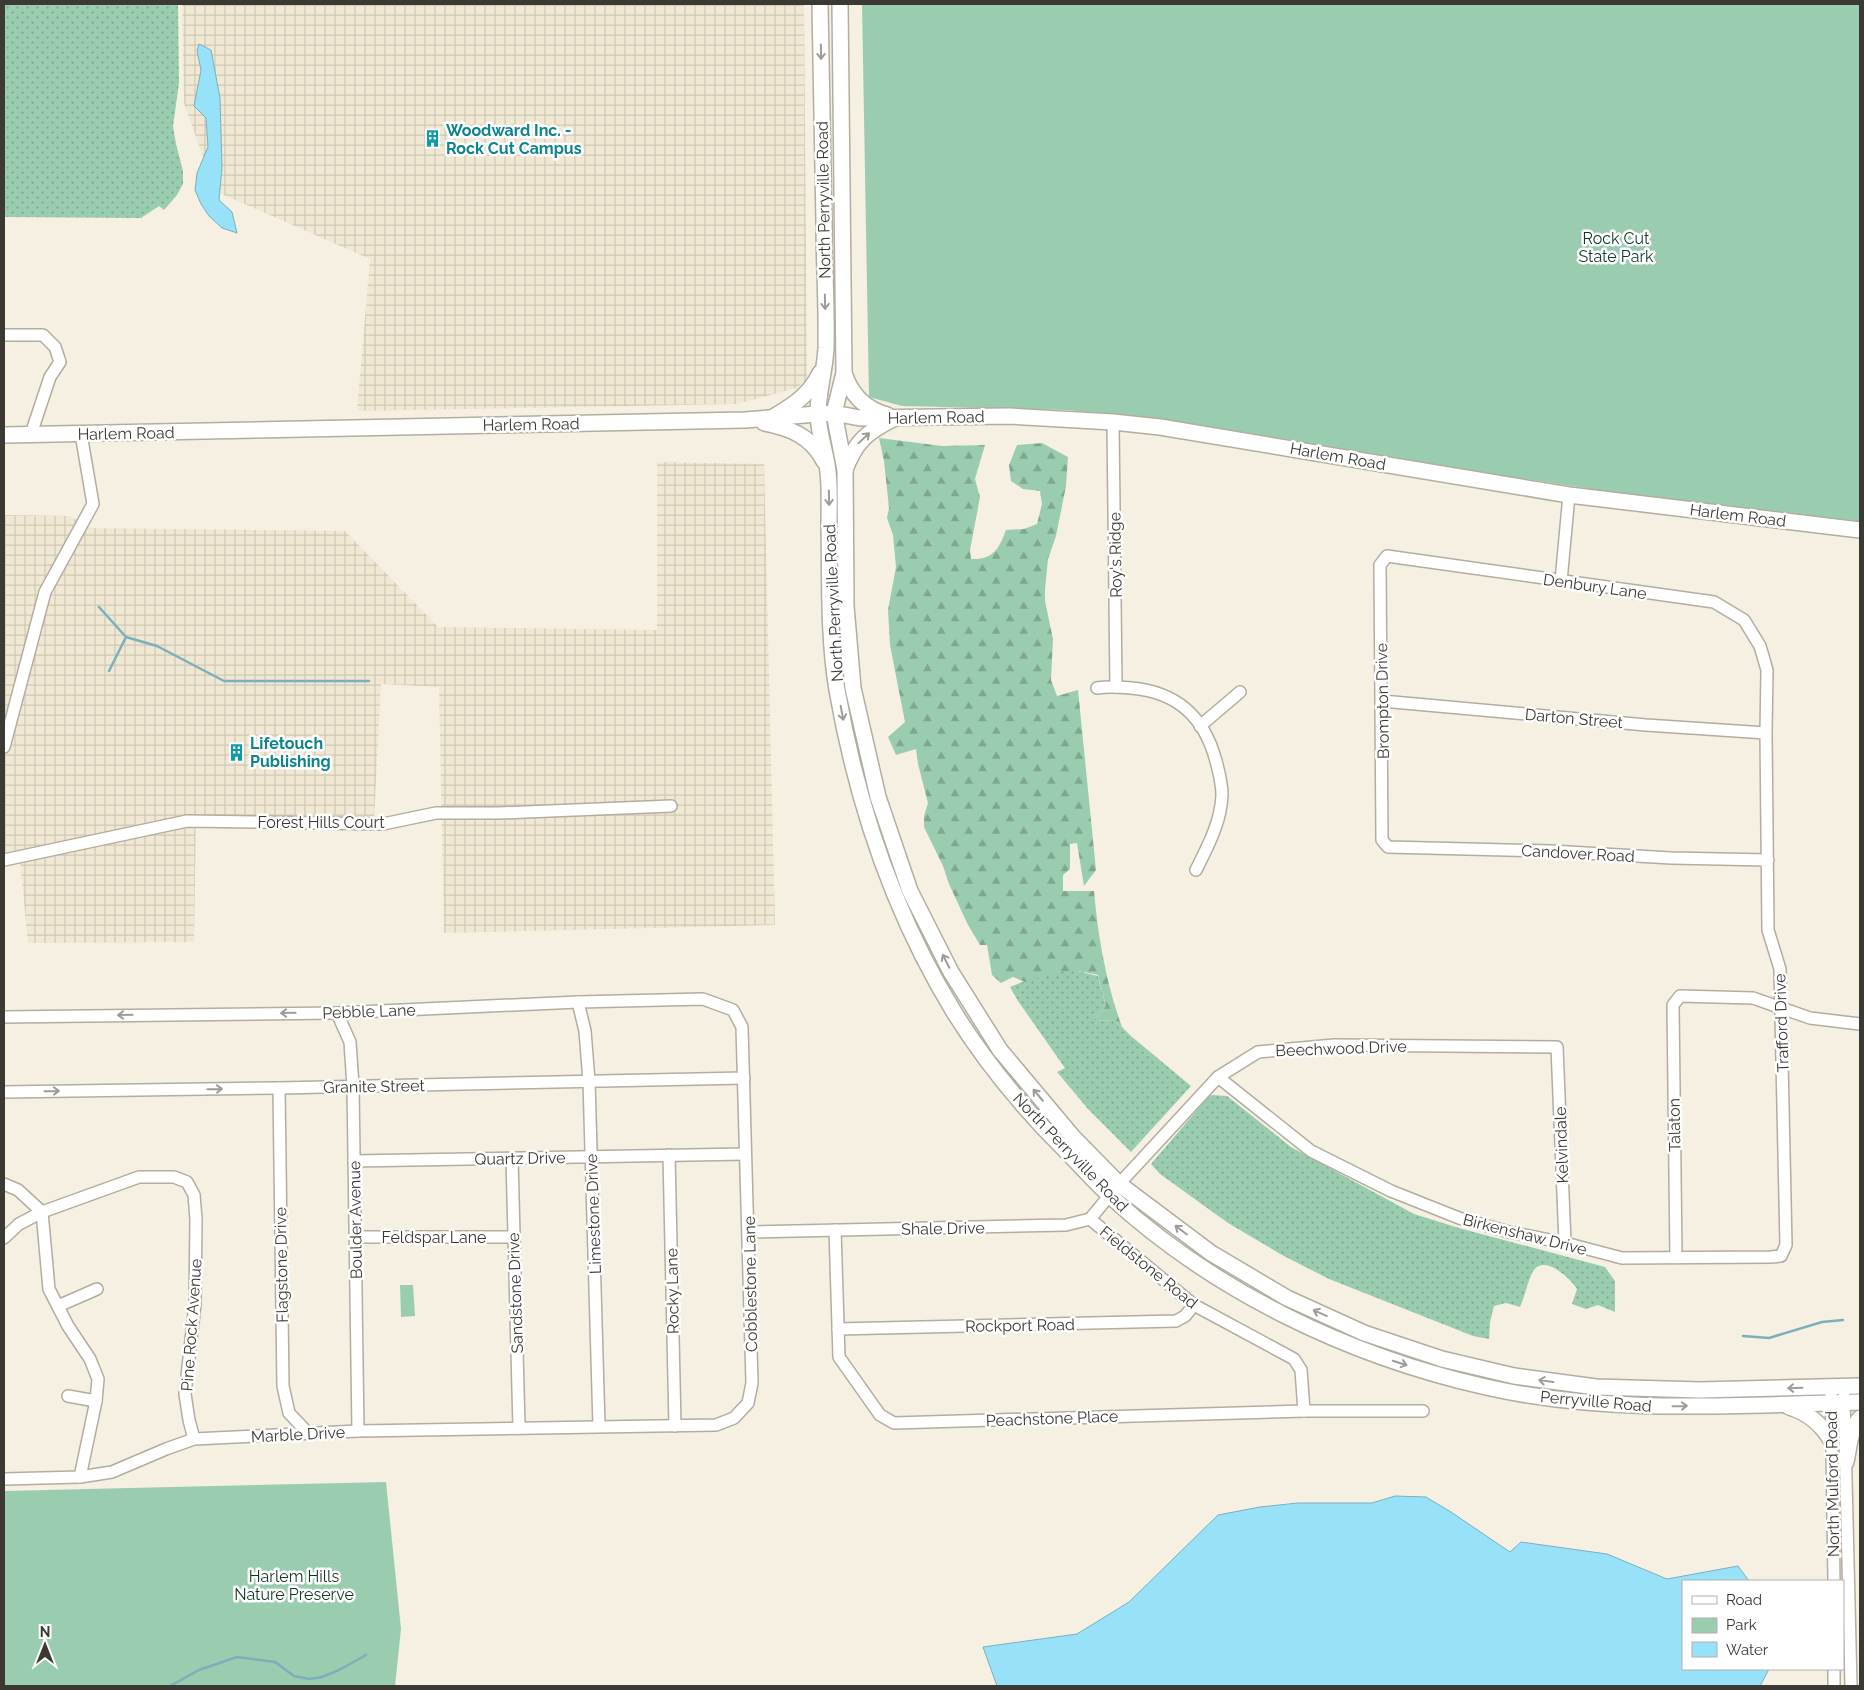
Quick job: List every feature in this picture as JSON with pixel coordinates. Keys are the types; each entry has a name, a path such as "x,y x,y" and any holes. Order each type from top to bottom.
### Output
{"main road":[{"name":"North Perryville Road","path":"820,4 826,352 817,414 828,471 830,605 836,684 856,783 870,831 889,881 924,957 954,1012 1016,1097 1049,1134 1114,1190 1161,1237 1195,1262 1252,1298 1354,1347"},
{"name":"North Perryville Road","path":"840,4 844,373 834,414 845,470 846,606 853,688 878,797 910,891 952,972 1000,1050 1074,1137 1114,1190 1211,1253 1287,1298 1364,1333"},
{"path":"745,420 774,416 806,396 818,378 826,352"},
{"path":"844,373 848,385 862,404 877,412 896,418"},
{"name":"Harlem Road","path":"4,435 745,420 817,414 834,414 860,418 1009,416 1113,422 1160,427 1569,495 1860,530"},
{"path":"845,470 851,452 863,437 896,418"},
{"path":"745,420 783,426 798,433 819,452 828,471"},
{"name":"Perryville Road","path":"1364,1333 1442,1359 1496,1372 1596,1387 1700,1390 1838,1387"},
{"name":"Perryville Road","path":"1354,1347 1396,1362 1489,1388 1607,1405 1667,1406 1838,1403"},
{"path":"1838,1387 1860,1386"},
{"path":"1838,1403 1860,1402"},
{"path":"1781,1404 1801,1410 1815,1419 1825,1430 1832,1442"},
{"path":"1846,1462 1851,1439 1857,1421 1860,1418"}],"street":[{"path":"4,335 22,333 43,335 55,347 60,362 50,377 30,434"},
{"name":"Roy's Ridge","path":"1113,422 1116,687"},
{"path":"4,747 45,592 93,504 81,434"},
{"path":"1561,581 1569,495"},
{"name":"Denbury Lane","path":"1387,556 1714,602 1744,620 1760,646 1767,670"},
{"name":"Brompton Drive","path":"1387,556 1380,565 1382,840 1388,847"},
{"name":"Trafford Drive","path":"1767,670 1768,930 1780,969 1781,1009 1786,1245 1781,1256"},
{"path":"1097,688 1147,689 1169,697 1188,709 1211,742 1219,772 1222,794 1214,833 1196,870"},
{"path":"1200,726 1240,692"},
{"name":"Darton Street","path":"1382,701 1646,725 1766,733"},
{"name":"Forest Hills Court","path":"4,860 187,821 383,824 436,813 499,813 671,806"},
{"name":"Candover Road","path":"1388,847 1551,851 1671,858 1768,860"},
{"name":"Talaton","path":"1676,1257 1673,1005 1680,996 1753,998 1781,1009"},
{"name":"Pebble Lane","path":"4,1016 337,1012 703,999 733,1010"},
{"name":"Limestone Drive","path":"578,1002 585,1030 589,1082 599,1426"},
{"path":"1781,1009 1810,1018 1860,1024"},
{"name":"Cobblestone Lane","path":"599,1426 716,1425 734,1418 748,1403 752,1383 744,1078 742,1027 733,1010"},
{"name":"Boulder Avenue","path":"337,1012 350,1042 353,1086 358,1431"},
{"name":"Beechwood Drive","path":"1114,1190 1218,1077 1258,1052 1334,1045 1557,1047"},
{"name":"Kelvindale","path":"1557,1047 1566,1243"},
{"name":"Birkenshaw Drive","path":"1218,1077 1311,1151 1391,1191 1459,1218 1509,1232 1566,1243 1622,1258 1771,1258 1781,1256"},
{"name":"Granite Street","path":"4,1092 744,1078"},
{"name":"Flagstone Drive","path":"279,1088 282,1386 289,1413 308,1433"},
{"name":"Quartz Drive","path":"354,1161 745,1154"},
{"name":"Rocky Lane","path":"669,1155 675,1426"},
{"name":"Sandstone Drive","path":"512,1158 519,1428"},
{"name":"Pine Rock Avenue","path":"42,1212 139,1177 174,1177 187,1182 194,1195 196,1219 195,1304 185,1394 194,1439"},
{"path":"4,1184 18,1190 42,1212 49,1289 68,1326 90,1359 98,1379 96,1400 80,1477"},
{"path":"1090,1219 1114,1190"},
{"path":"4,1238 19,1224 42,1212"},
{"name":"Shale Drive","path":"749,1232 1066,1225 1090,1219"},
{"name":"Fieldstone Road","path":"1090,1219 1194,1305 1294,1359 1301,1370 1304,1411"},
{"name":"Peachstone Place","path":"835,1230 839,1357 880,1415 894,1423 1304,1411 1423,1411"},
{"name":"Feldspar Lane","path":"355,1237 513,1237"},
{"path":"58,1306 97,1288"},
{"name":"Rockport Road","path":"838,1329 1176,1321 1185,1316 1194,1305"},
{"name":"North Mulford Road","path":"1838,1387 1838,1403 1846,1462 1851,1686"},
{"path":"68,1396 96,1400"},
{"name":"North Mulford Road","path":"1834,1580 1832,1442 1838,1403"},
{"name":"Marble Drive","path":"4,1479 80,1477 112,1472 194,1439 358,1431 599,1426"},
{"path":"1834,1670 1834,1686"}],"shaded area":[{"path":"182,4 804,4 807,379 797,388 736,404 357,411 370,259 215,191 184,103"},
{"path":"657,462 764,464 775,925 444,933 439,687 381,684 374,820 196,818 194,942 28,943 19,850 4,853 4,515 69,516 92,528 345,531 438,627 657,630"}],"green space":[{"path":"4,4 178,4 179,83 173,126 183,171 183,184 177,195 164,210 159,206 141,218 4,217"},
{"name":"Rock Cut State Park","path":"862,4 1860,4 1860,523 1690,504 1070,410 902,406 869,397"},
{"path":"879,438 942,446 985,445 975,479 980,497 970,550 971,559 985,558 994,552 1001,543 1006,530 1024,529 1037,524 1042,504 1040,491 1023,489 1011,481 1009,465 1017,445 1042,443 1068,457 1066,486 1056,536 1048,559 1045,601 1053,639 1051,680 1057,696 1078,690 1096,870 1084,886 1077,843 1070,844 1070,869 1063,875 1063,891 1094,891 1098,925 1111,994 1122,1027 1114,1021 1094,1020 1106,1006 1098,975 1069,971 1053,973 1025,982 1013,977 1001,983 992,975 987,945 980,945 967,923 924,827 924,816 928,803 916,749 896,755 888,737 905,722 890,645 888,610 896,567 893,535 887,518 889,508 884,461"},
{"path":"1060,967 1098,976 1106,1006 1094,1020 1114,1021 1191,1086 1131,1152 1088,1109 1057,1072 1065,1068 1010,987"},
{"path":"1209,1096 1227,1096 1291,1147 1414,1214 1605,1267 1615,1281 1615,1312 1598,1305 1586,1309 1572,1304 1577,1289 1574,1284 1556,1269 1543,1265 1537,1267 1532,1273 1520,1307 1506,1303 1494,1306 1490,1322 1489,1339 1473,1336 1329,1279 1282,1255 1228,1223 1160,1174 1151,1164"},
{"path":"400,1285 413,1285 415,1316 401,1317"},
{"name":"Harlem Hills Nature Preserve","path":"386,1482 401,1629 395,1686 4,1686 4,1491"}],"water":[{"path":"199,44 211,50 220,98 222,168 219,200 232,212 237,233 222,228 209,216 195,190 197,173 208,147 206,118 194,106 201,70 197,51"},
{"path":"1395,1496 1426,1497 1510,1552 1521,1542 1607,1554 1667,1579 1738,1566 1748,1580 1682,1580 1682,1670 1768,1671 1760,1686 997,1686 983,1647 1077,1634 1129,1602 1218,1515 1260,1507 1298,1503 1372,1503"}],"waterway":[{"path":"99,607 126,637 157,646 224,681 369,681"},
{"path":"109,671 126,637"},
{"path":"1743,1336 1769,1338 1822,1322 1843,1320"},
{"path":"170,1686 199,1670 237,1657 275,1662 294,1676 309,1679 322,1677 339,1670 366,1655"}],"place":[{"name":"Woodward Inc. - Rock Cut Campus","path":"432,139"},
{"name":"Lifetouch Publishing","path":"236,752"}]}
